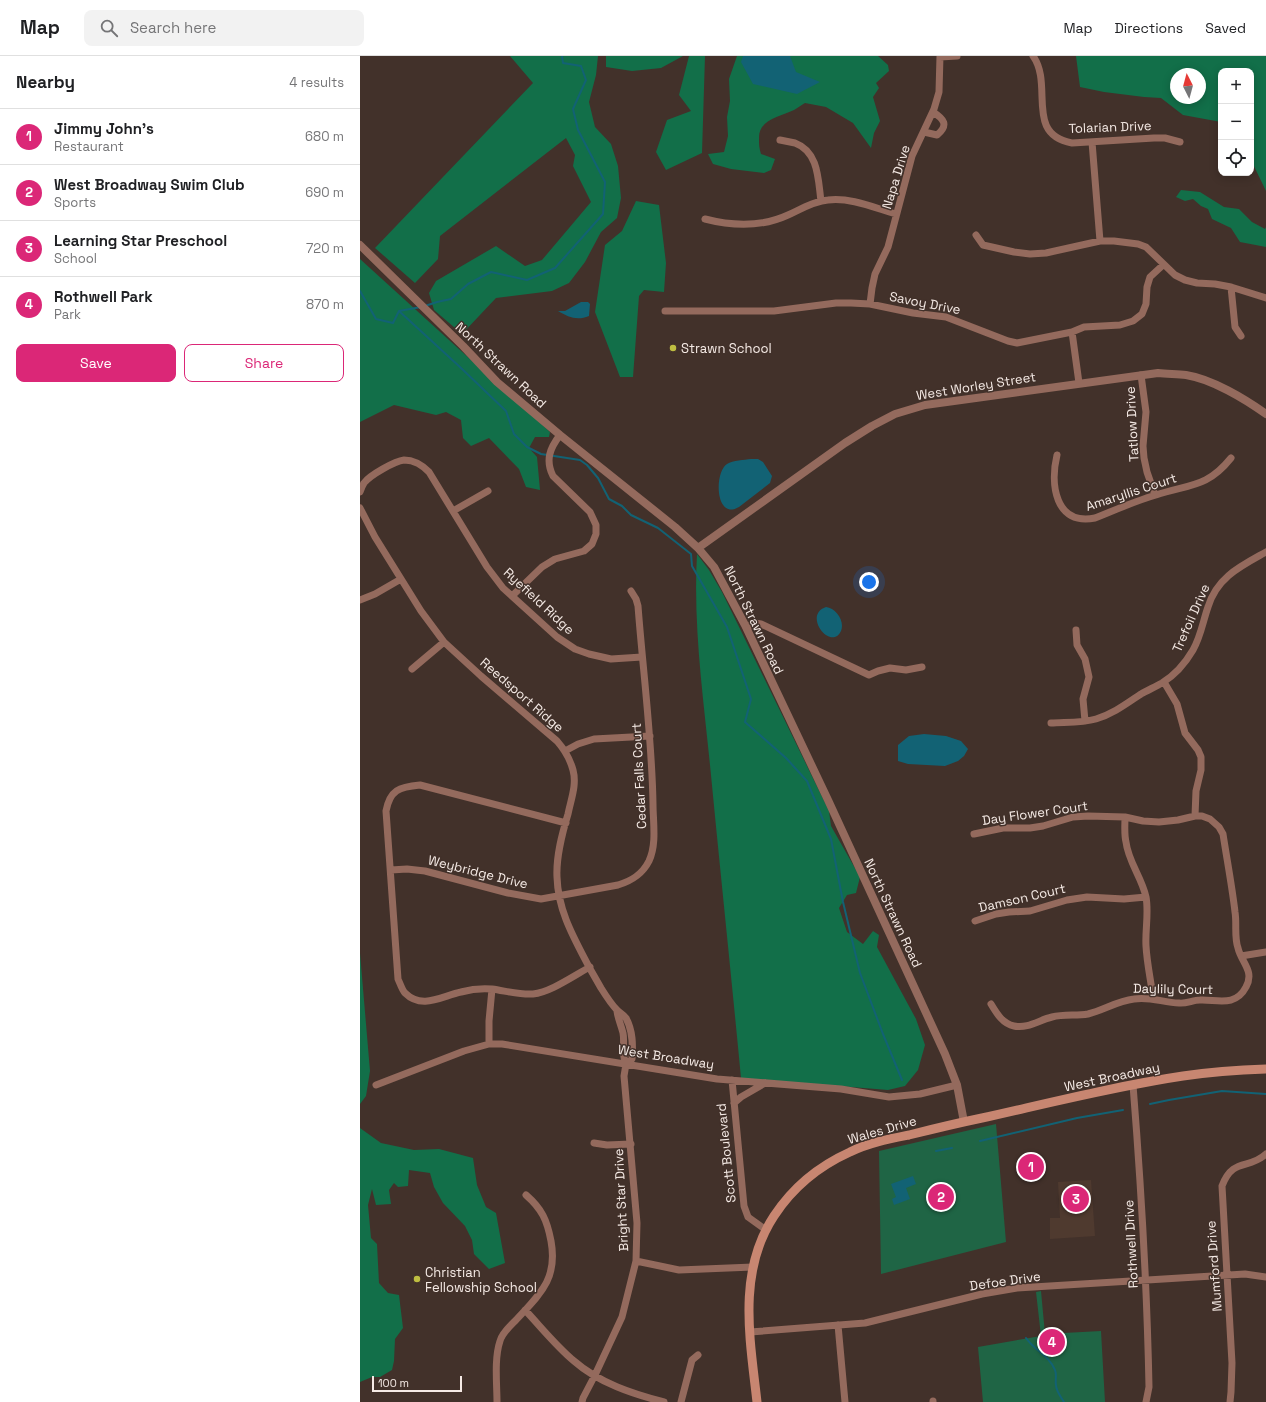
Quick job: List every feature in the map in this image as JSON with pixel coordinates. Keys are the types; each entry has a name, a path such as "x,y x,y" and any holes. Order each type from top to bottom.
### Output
{"main road":[{"name":"West Broadway","path":"964,1122 1133,1084 1185,1076 1266,1069"},
{"name":"Wales Drive","path":"766,1230 773,1217 790,1194 819,1169 833,1160 852,1151 886,1140 964,1122"},
{"path":"757,1402 750,1332 749,1298 753,1267 766,1230"}],"street":[{"path":"940,57 957,56"},
{"name":"Tolarian Drive","path":"1033,56 1039,66 1041,75 1045,123 1049,132 1054,137 1072,143 1165,138 1180,142"},
{"name":"Napa Drive","path":"870,304 875,274 888,247 912,156 933,112 939,92 940,57"},
{"path":"924,132 937,135 943,130 944,124 941,117 933,112"},
{"path":"780,140 805,148 812,156 815,163 821,201"},
{"path":"1092,142 1100,241"},
{"path":"705,219 729,224 761,223 786,216 821,201 834,199 845,200 896,214"},
{"path":"976,235 983,245 1030,254 1052,252 1100,241 1138,244 1146,247 1162,265 1175,275 1185,280 1231,287 1266,298"},
{"name":"North Strawn Road","path":"360,245 463,346 497,382 674,527 698,548 714,567 746,627 828,800 945,1054 957,1085 964,1122"},
{"name":"Savoy Drive","path":"665,312 774,312 836,303 870,304 913,313 946,317 1008,341 1017,343 1072,332 1084,328 1120,325 1133,321 1142,314 1146,304 1147,287 1150,277 1162,265"},
{"path":"1231,287 1235,327 1241,336"},
{"path":"1072,332 1079,383"},
{"name":"West Worley Street","path":"698,548 845,443 894,414 925,404 1158,373 1187,375 1214,384 1249,402 1266,414"},
{"name":"Tatlow Drive","path":"1140,375 1146,412 1143,446 1144,458 1155,495"},
{"path":"512,596 542,567 555,559 584,551 592,544 596,534 596,524 590,512 553,476 550,470 549,453 552,445 560,435"},
{"name":"Amaryllis Court","path":"1057,455 1054,466 1055,481 1061,507 1075,518 1084,520 1095,518 1155,495 1192,486 1206,480 1224,468 1231,458"},
{"name":"Ryefield Ridge","path":"360,492 364,482 383,469 402,460 417,462 424,466 430,472 486,567 503,588 557,637 575,649 589,654 611,659 642,657"},
{"path":"453,511 488,491"},
{"name":"Reedsport Ridge","path":"360,508 375,537 421,611 444,642 481,676 553,737 565,752 573,769 574,792 557,860 559,896 567,924 600,987 617,1011 623,1033 623,1058 626,1064"},
{"name":"Trefoil Drive","path":"1050,723 1085,721 1113,713 1141,694 1164,682 1182,665 1194,649 1201,633 1210,600 1221,582 1230,573 1266,552"},
{"path":"360,600 375,594 401,579"},
{"name":"Cedar Falls Court","path":"559,896 618,885 630,881 647,865 652,849 654,835 650,736 638,606 631,591"},
{"path":"746,627 755,623 761,624 868,675 890,668 906,670 922,667"},
{"path":"1076,630 1077,645 1085,659 1090,677 1083,699 1085,721"},
{"path":"412,669 444,642"},
{"path":"1164,682 1177,704 1186,733 1202,757 1201,770 1196,791 1195,816 1202,816 1216,824 1223,834 1236,913 1236,942 1241,956 1266,952"},
{"path":"565,752 578,744 594,739 650,736"},
{"path":"566,823 420,785 401,788 393,793 388,802 386,812 398,979 405,992 417,1001 429,1002 459,992 479,988 520,994 542,992 590,967"},
{"name":"Day Flower Court","path":"974,834 1003,828 1030,828 1043,826 1072,817 1125,817 1143,821 1158,822 1178,820 1195,816"},
{"path":"1125,817 1126,842 1146,897 1146,947 1153,998"},
{"name":"Weybridge Drive","path":"391,870 407,869 425,871 528,898 541,899 559,896"},
{"name":"Damson Court","path":"975,921 996,914 1030,912 1067,900 1087,897 1124,899 1146,897"},
{"name":"Daylily Court","path":"991,1004 1003,1021 1009,1025 1024,1027 1052,1017 1087,1014 1119,1002 1136,998 1153,998 1180,1003 1198,1000 1225,1002 1234,999 1246,988 1249,975 1248,967 1241,956"},
{"path":"489,1044 488,1021 492,989"},
{"name":"West Broadway","path":"376,1085 464,1051 489,1044 510,1045 717,1079 841,1089 889,1097 920,1094 957,1085"},
{"name":"Bright Star Drive","path":"582,1402 622,1317 636,1261 637,1223 624,1076 626,1064"},
{"name":"Scott Boulevard","path":"732,1080 744,1206 748,1217 766,1230"},
{"path":"734,1104 741,1097 765,1083"},
{"name":"Rothwell Drive","path":"1133,1084 1142,1210 1145,1280 1149,1382 1146,1402"},
{"path":"594,1143 607,1145 631,1144"},
{"name":"Mumford Drive","path":"1230,1402 1232,1363 1222,1186 1225,1177 1233,1169 1243,1164 1261,1159 1266,1154"},
{"path":"497,1402 497,1354 500,1340 507,1329 546,1286 552,1270 553,1250 548,1224 536,1203 526,1195"},
{"path":"636,1261 679,1270 753,1267"},
{"name":"Defoe Drive","path":"750,1332 865,1323 982,1294 1017,1288 1245,1274 1266,1277"},
{"path":"525,1310 575,1362 595,1375 622,1389 640,1396 664,1402"},
{"path":"838,1325 845,1402"},
{"path":"681,1402 692,1360 698,1355"}],"shaded area":[{"path":"1091,1180 1095,1236 1050,1239 1050,1218 1060,1218 1058,1182"}],"green space":[{"path":"510,56 598,56 596,75 589,102 595,127 611,144 618,166 621,198 617,218 601,232 585,262 569,283 552,291 496,298 462,334 434,310 429,293 436,281 496,246 525,266 542,260 591,202 573,166 575,155 566,138 440,236 438,259 415,283 375,248 533,83"},
{"path":"606,56 683,56 661,68 632,71 606,67"},
{"path":"689,56 705,56 702,153 666,170 656,152 667,120 691,111 679,95"},
{"path":"737,56 878,56 888,65 889,71 876,83 879,88 873,97 880,121 874,133 871,148 853,123 826,107 805,103 794,110 771,120 762,127 759,141 760,150 761,154 775,159 771,170 764,173 731,169 713,164 708,154 724,152 728,136 727,117 730,101 729,79"},
{"path":"1076,56 1266,56 1266,191 1254,166 1254,68 1218,68 1218,121 1183,115 1161,98 1104,92 1080,87"},
{"path":"1181,190 1200,192 1224,207 1239,209 1252,222 1265,229 1266,227 1266,247 1240,242 1231,228 1212,219 1208,209 1201,206 1193,199 1185,201 1176,197"},
{"path":"636,201 659,205 666,263 664,292 644,290 639,296 633,377 620,377 595,312 605,245 622,231"},
{"path":"360,259 550,432 549,437 535,437 529,448 537,457 540,490 526,487 519,469 489,438 471,446 463,438 461,420 446,412 436,415 394,405 360,422"},
{"path":"697,554 709,570 722,592 829,811 831,826 860,877 856,893 847,895 839,908 847,932 863,944 873,931 879,935 877,947 916,1019 925,1045 918,1070 905,1086 888,1090 741,1078 699,660 696,607"},
{"path":"360,953 370,1071 366,1096 360,1104"},
{"path":"996,1124 1006,1242 881,1274 879,1151"},
{"path":"360,1128 381,1143 414,1150 439,1149 473,1158 477,1185 486,1207 496,1213 505,1263 489,1269 474,1254 472,1240 465,1226 443,1203 434,1187 430,1173 409,1170 408,1186 398,1187 394,1183 389,1190 391,1204 376,1205 372,1189 368,1205 371,1238 377,1244 379,1283 388,1293 399,1295 403,1328 395,1339 392,1370 380,1377 372,1377 360,1382"},
{"path":"1041,1291 1045,1334 1101,1331 1105,1402 983,1402 978,1347 1041,1336 1036,1292"}],"water":[{"path":"743,56 790,56 796,72 820,82 797,94 753,84 741,62"},
{"path":"581,302 588,302 590,304 589,316 573,318 558,311 565,311"},
{"path":"758,459 763,462 772,476 770,483 739,507 731,510 725,507 721,502 719,494 720,476 727,464 739,460"},
{"path":"826,607 836,612 841,619 841,631 836,636 831,637 826,635 818,624 817,617 819,611"},
{"path":"924,734 946,736 961,741 968,749 964,756 958,761 945,766 908,764 898,761 898,745 909,736"},
{"path":"913,1176 916,1184 906,1188 910,1199 894,1205 892,1199 896,1197 891,1184"}],"waterway":[{"path":"425,306 451,299 468,284 491,272 527,280 555,268 603,214 605,182 578,130 573,109 586,80 581,66 563,63 562,56"},
{"path":"360,291 376,319 393,323 399,311 421,307"},
{"path":"399,311 506,411 514,434 527,447 541,454 580,460 587,465 598,478 609,499 622,506 631,515 658,528 691,554 692,566 727,627 751,699 745,722 786,758 807,781 831,839 843,902 860,973 902,1080"},
{"path":"1150,1104 1222,1091 1266,1094"},
{"path":"980,1141 1077,1118 1123,1110"},
{"path":"936,1151 952,1148"},
{"path":"1026,1338 1049,1360 1052,1365 1056,1372 1057,1389 1064,1402"}],"place":[{"name":"Strawn School","path":"673,348"},
{"name":"Jimmy John's","path":"1031,1167"},
{"name":"West Broadway Swim Club","path":"941,1197"},
{"name":"Learning Star Preschool","path":"1076,1199"},
{"name":"Christian Fellowship School","path":"417,1279"},
{"name":"Rothwell Park","path":"1052,1342"}]}
